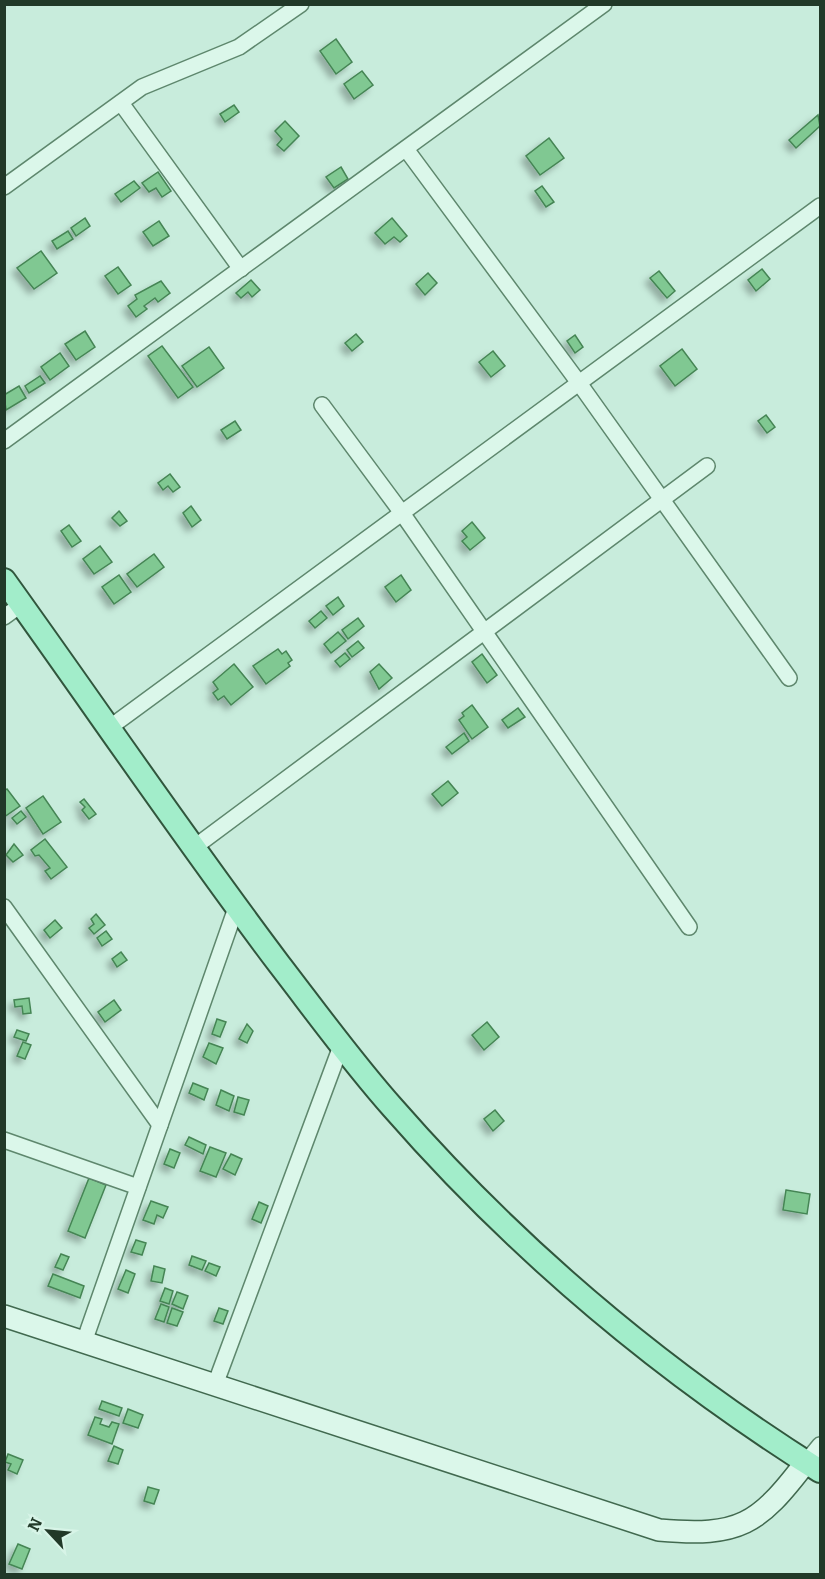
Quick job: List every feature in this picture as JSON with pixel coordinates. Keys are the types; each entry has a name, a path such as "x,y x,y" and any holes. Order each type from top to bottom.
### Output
{"main road":[{"path":"4,580 13,610 109,728 192,849 236,908 341,1046 393,1108 454,1174 566,1282 661,1362 718,1404 816,1459 759,1516 729,1529 696,1533 659,1530 4,1316"}],"street":[{"path":"4,187 142,87 239,47 301,4"},
{"path":"4,441 604,4"},
{"path":"121,103 240,269"},
{"path":"406,149 579,383 789,678"},
{"path":"109,728 820,206"},
{"path":"322,405 402,513 689,927"},
{"path":"192,849 707,466"},
{"path":"4,907 160,1125"},
{"path":"84,1342 236,908"},
{"path":"215,1385 341,1046"},
{"path":"4,1140 138,1187"}],"building":[{"path":"336,39 352,62 336,74 320,51"},
{"path":"362,71 373,85 354,99 344,84"},
{"path":"234,105 239,112 225,122 220,114"},
{"path":"818,115 820,126 796,148 789,140"},
{"path":"285,121 299,136 284,151 277,145 282,139 275,131"},
{"path":"549,138 564,158 540,175 526,156"},
{"path":"341,167 348,179 334,188 326,177"},
{"path":"158,172 171,191 162,197 156,188 149,192 142,183"},
{"path":"134,181 140,188 121,202 115,194"},
{"path":"542,186 554,202 546,207 535,191"},
{"path":"85,218 90,226 76,236 71,228"},
{"path":"392,218 407,236 400,242 394,237 385,244 375,233"},
{"path":"159,221 169,236 153,246 143,232"},
{"path":"68,231 73,239 57,249 52,241"},
{"path":"41,251 57,273 34,289 17,268"},
{"path":"118,267 131,285 118,294 105,276"},
{"path":"762,269 770,279 756,291 748,280"},
{"path":"659,271 675,291 667,298 650,278"},
{"path":"428,273 437,283 425,295 416,284"},
{"path":"251,280 260,290 252,297 248,292 241,298 236,293"},
{"path":"161,281 170,293 158,302 155,298 144,306 147,309 136,317 128,306 137,299 135,295"},
{"path":"85,331 95,347 76,360 65,344"},
{"path":"356,334 363,342 352,351 345,343"},
{"path":"575,335 583,347 575,353 567,341"},
{"path":"162,346 193,387 178,398 148,356"},
{"path":"209,347 224,368 197,387 182,366"},
{"path":"682,349 697,369 675,386 660,366"},
{"path":"493,351 505,366 491,377 479,362"},
{"path":"60,353 69,366 50,380 41,367"},
{"path":"40,376 45,383 29,393 25,386"},
{"path":"19,386 26,398 6,410 4,395"},
{"path":"766,415 775,427 767,433 758,421"},
{"path":"235,421 241,430 227,439 221,430"},
{"path":"170,474 180,487 173,492 168,486 163,490 158,483"},
{"path":"191,506 201,520 192,527 183,513"},
{"path":"119,511 127,521 120,526 112,518"},
{"path":"472,522 485,538 470,550 462,541 467,537 462,531"},
{"path":"69,525 81,541 72,547 61,531"},
{"path":"100,546 112,562 94,574 83,559"},
{"path":"154,554 164,567 137,587 127,574"},
{"path":"119,575 131,592 114,604 102,587"},
{"path":"401,575 411,590 396,602 385,587"},
{"path":"338,597 344,606 333,615 326,606"},
{"path":"321,611 327,618 315,628 309,621"},
{"path":"358,618 364,626 348,639 342,630"},
{"path":"338,632 346,641 331,653 324,644"},
{"path":"358,641 364,648 352,657 347,650"},
{"path":"278,649 282,654 286,651 292,660 288,663 290,666 266,684 253,666"},
{"path":"345,653 350,659 340,667 335,661"},
{"path":"482,654 497,675 487,683 472,662"},
{"path":"234,664 253,687 231,705 224,696 218,700 213,693 218,689 213,682"},
{"path":"379,664 392,678 379,689 370,672"},
{"path":"472,705 488,727 472,739 459,720 464,716 462,713"},
{"path":"518,708 525,717 508,728 502,720"},
{"path":"464,733 469,741 452,754 446,747"},
{"path":"448,781 458,793 442,806 432,794"},
{"path":"7,789 20,806 4,817 4,791"},
{"path":"43,796 61,822 43,834 26,808"},
{"path":"84,799 96,814 89,819 82,810 85,807 80,802"},
{"path":"21,811 26,817 17,824 12,818"},
{"path":"45,839 67,867 51,879 45,871 50,868 39,855 35,856 31,850"},
{"path":"14,844 23,855 13,862 6,855"},
{"path":"96,914 105,925 94,934 89,928 94,924 91,919"},
{"path":"55,920 62,928 50,938 44,930"},
{"path":"106,931 112,939 102,946 97,938"},
{"path":"121,952 127,960 117,967 112,959"},
{"path":"29,998 31,1013 23,1014 22,1006 15,1007 14,1000"},
{"path":"114,1000 121,1010 105,1022 98,1012"},
{"path":"217,1019 226,1022 220,1037 212,1034"},
{"path":"487,1022 499,1037 484,1050 472,1035"},
{"path":"247,1024 253,1031 247,1043 239,1039"},
{"path":"17,1030 29,1034 26,1041 14,1037"},
{"path":"23,1042 31,1045 25,1059 17,1056"},
{"path":"209,1043 223,1048 216,1064 203,1057"},
{"path":"193,1083 208,1089 204,1100 189,1093"},
{"path":"221,1090 234,1096 229,1111 216,1105"},
{"path":"238,1097 249,1100 244,1115 234,1112"},
{"path":"495,1110 504,1121 493,1131 484,1119"},
{"path":"189,1137 206,1145 203,1154 185,1145"},
{"path":"210,1147 226,1153 216,1177 200,1171"},
{"path":"170,1149 180,1153 174,1168 164,1164"},
{"path":"231,1154 242,1159 235,1175 223,1169"},
{"path":"89,1178 106,1185 85,1238 68,1231"},
{"path":"786,1190 810,1194 807,1214 783,1210"},
{"path":"151,1201 168,1207 163,1218 157,1215 154,1224 143,1220"},
{"path":"259,1202 268,1206 261,1223 252,1219"},
{"path":"136,1240 146,1243 142,1255 131,1252"},
{"path":"61,1254 69,1257 63,1270 55,1267"},
{"path":"192,1256 206,1261 202,1270 189,1265"},
{"path":"209,1263 220,1267 216,1276 205,1271"},
{"path":"154,1266 165,1269 162,1283 151,1281"},
{"path":"126,1270 135,1274 128,1293 118,1289"},
{"path":"53,1274 84,1286 80,1298 48,1286"},
{"path":"165,1288 173,1291 169,1304 160,1301"},
{"path":"177,1292 188,1296 183,1309 172,1304"},
{"path":"161,1304 169,1307 164,1322 155,1319"},
{"path":"172,1308 183,1312 177,1326 167,1323"},
{"path":"219,1308 228,1311 223,1324 214,1321"},
{"path":"102,1401 122,1408 119,1416 99,1409"},
{"path":"128,1409 143,1415 138,1428 123,1423"},
{"path":"95,1417 102,1419 100,1424 109,1427 112,1422 119,1424 112,1444 88,1435"},
{"path":"114,1446 123,1450 118,1464 108,1461"},
{"path":"8,1454 23,1460 17,1474 8,1470 11,1464 5,1462"},
{"path":"148,1487 159,1490 154,1504 144,1501"},
{"path":"18,1544 30,1549 22,1569 9,1564"}]}
